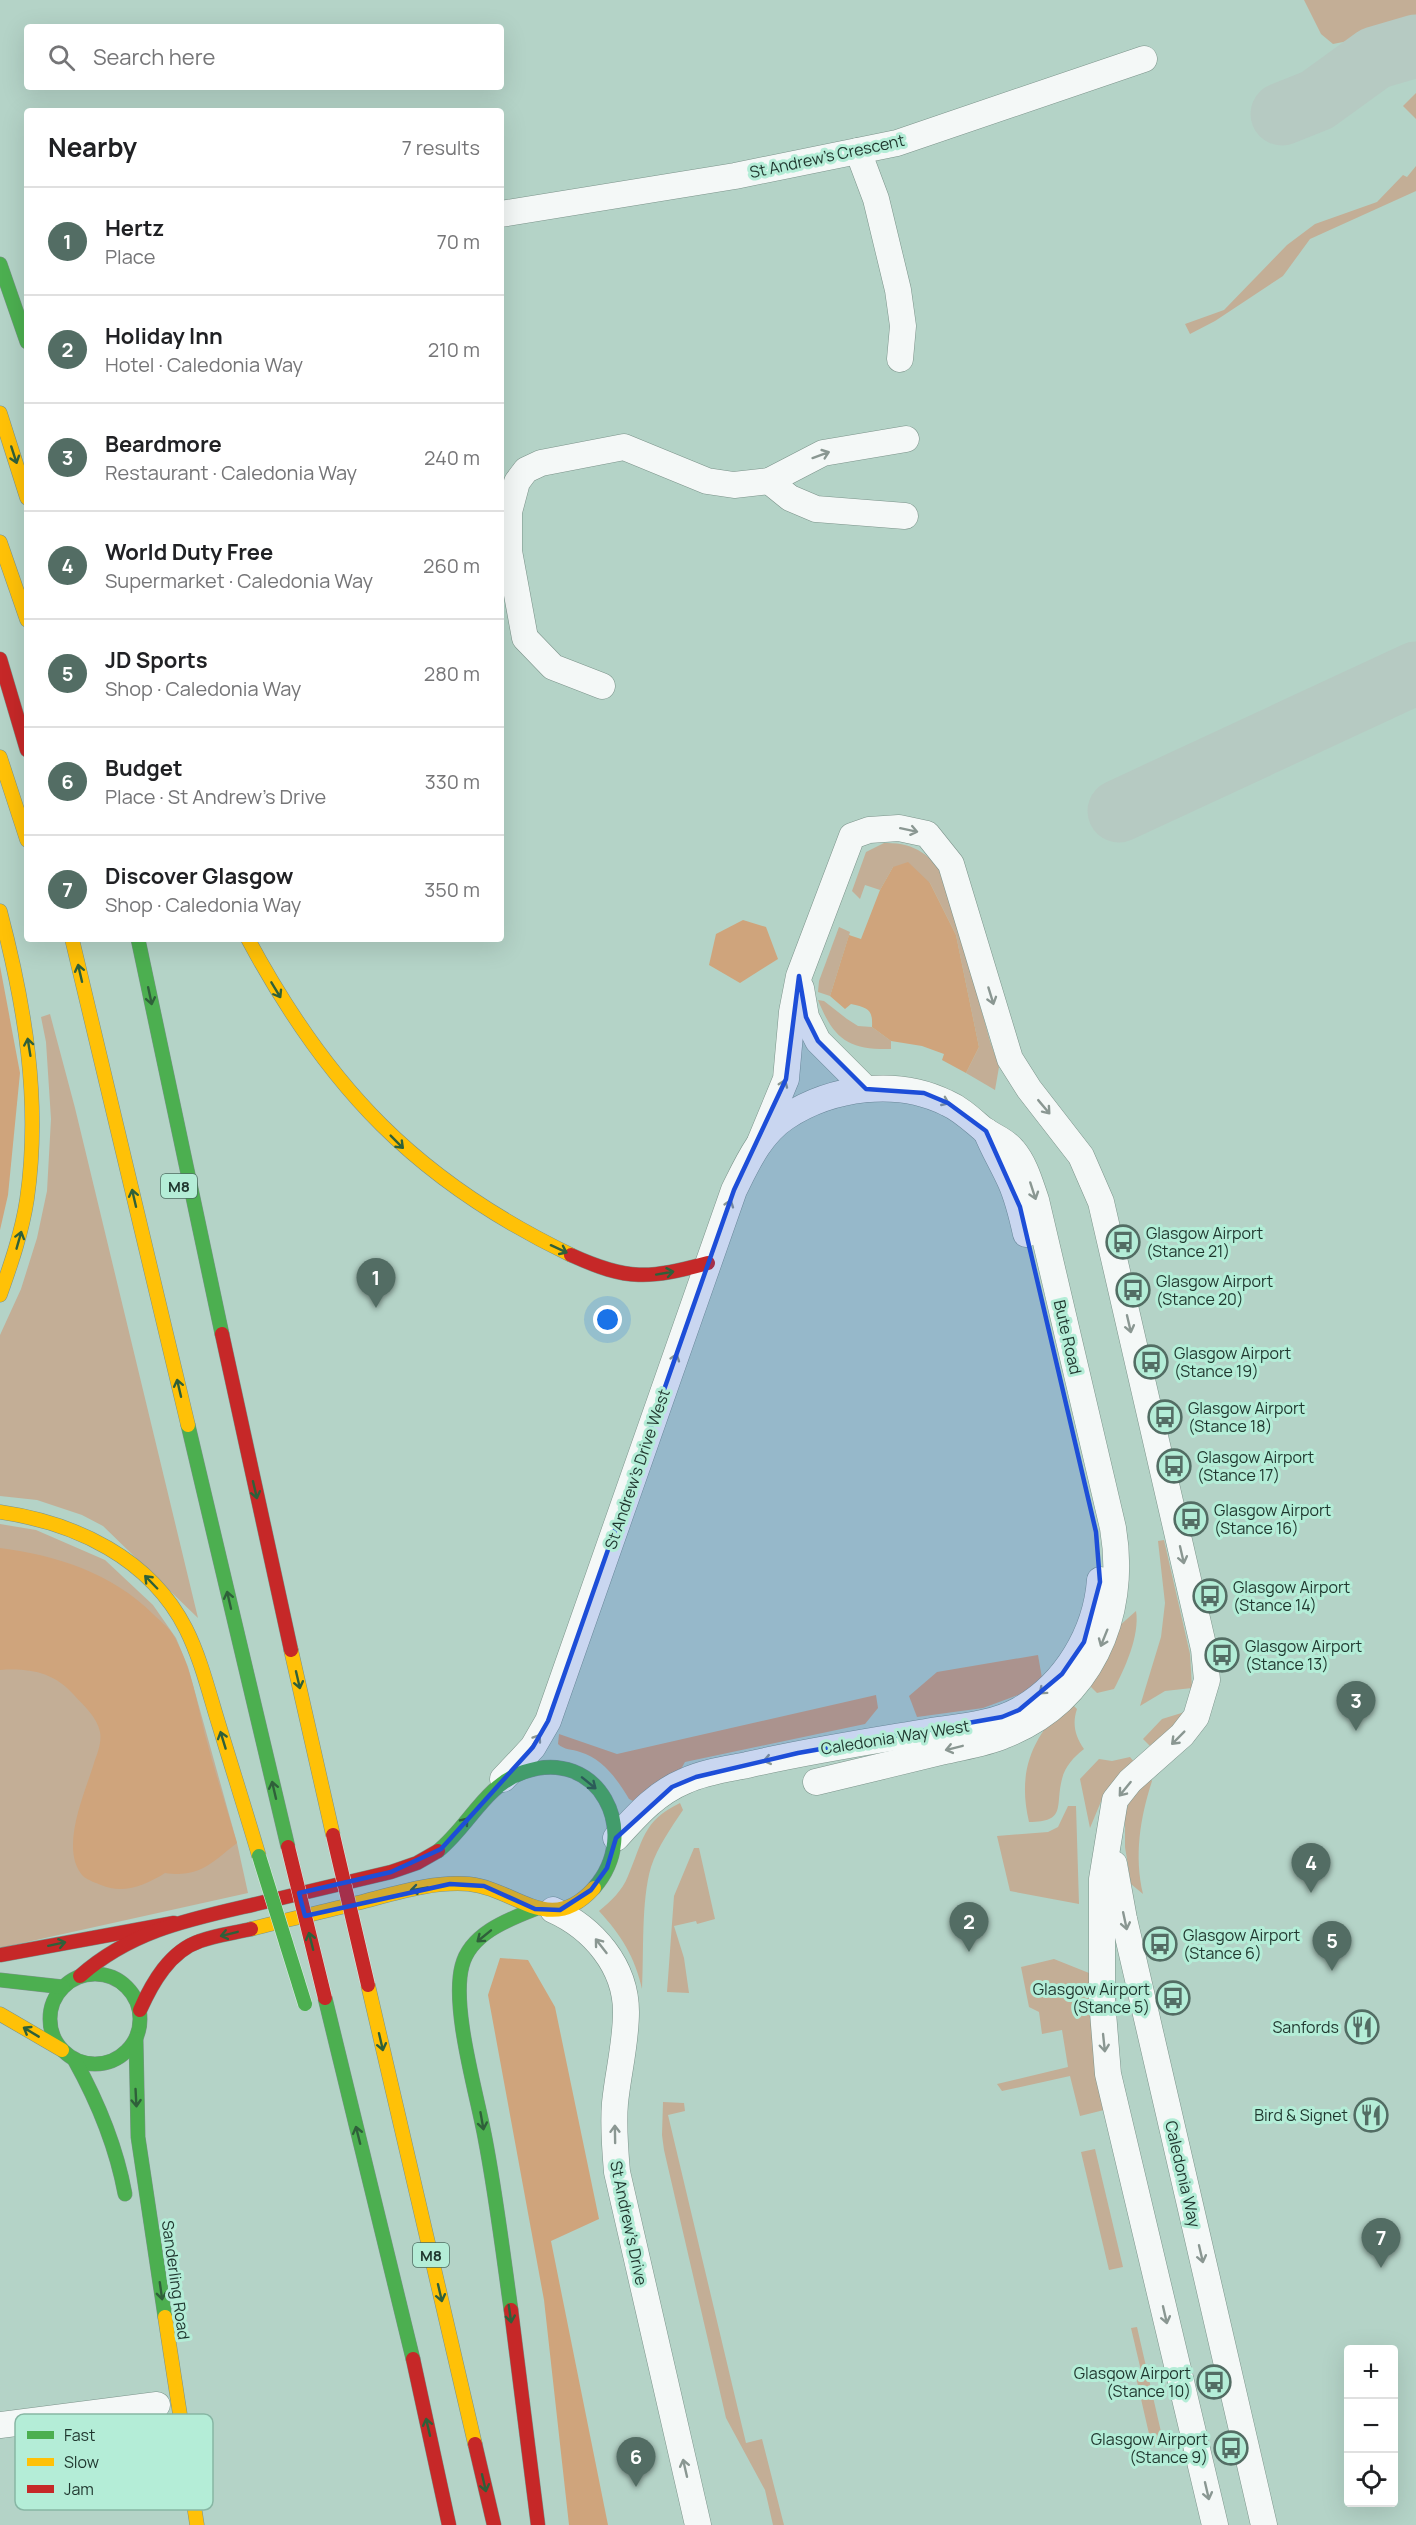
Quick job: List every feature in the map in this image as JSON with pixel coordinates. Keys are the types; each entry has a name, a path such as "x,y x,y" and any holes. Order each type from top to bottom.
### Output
{"main road":[{"path":"0,264 24,333"},
{"path":"0,413 24,489"},
{"path":"0,542 24,611"},
{"path":"0,659 24,740"},
{"path":"0,757 24,831"},
{"path":"0,911 23,1009 32,1066 35,1111 30,1188 10,1272 0,1295"},
{"name":"M8","path":"58,942 123,1152"},
{"name":"M8","path":"73,942 288,1847 407,2334 449,2525"},
{"name":"M8","path":"139,942 243,1433 333,1835 494,2525"},
{"path":"250,942 289,1013 324,1062 363,1108 407,1152 434,1175 528,1235 601,1268 621,1274 649,1276 668,1274 708,1263"},
{"name":"M8","path":"163,1123 243,1433"},
{"path":"0,1512 22,1514 56,1522 83,1533 112,1549 140,1571 161,1592 179,1617 201,1668 307,2009"},
{"path":"0,1955 174,1923 391,1872 411,1865 441,1849 497,1785 521,1772 543,1768 564,1770 583,1777 594,1785 609,1808 616,1838 607,1868 591,1890 567,1907 512,1918 478,1941 463,1964 460,1991 486,2141 538,2525"},
{"path":"140,2010 155,1976 182,1950 198,1941 418,1888 450,1884 484,1886 544,1910"},
{"path":"62,2050 54,2038 50,2024 50,2010 56,1995 63,1987 97,1961 129,1941 174,1923"},
{"path":"0,2014 74,2059 87,2064 102,2064 116,2060 128,2051 136,2039 140,2026 140,2010 134,1995 124,1984 110,1976 95,1973 80,1976"},
{"path":"0,1980 63,1987"},
{"name":"Sanderling Road","path":"136,2039 138,2138 180,2414"},
{"path":"74,2059 106,2119 118,2154 127,2206"},
{"path":"337,2106 407,2334"},
{"name":"Sanderling Road","path":"195,2510 197,2525"}],"street":[{"name":"St Andrew's Crescent","path":"504,214 735,176 897,143 1144,59"},
{"path":"858,151 876,199 898,290 903,326 900,359"},
{"path":"602,686 553,667 525,638 509,551 510,512 517,482 526,470 541,463 624,447 707,481 734,484 769,481 823,453 906,439"},
{"path":"769,481 790,498 816,509 905,516"},
{"name":"Caledonia Way","path":"852,836 869,830 899,828 927,834 951,864 1010,1059 1029,1089 1082,1156 1101,1202 1204,1649 1207,1680 1196,1718 1182,1735 1130,1781 1115,1800 1102,1879 1102,2010 1108,2074 1215,2525"},
{"name":"St Andrew's Drive West","path":"497,1785 533,1747 548,1721 734,1190 760,1142 786,1079 792,1012 799,976 852,836"},
{"path":"799,976 806,1017 818,1041 866,1089"},
{"name":"St Andrew's Drive West","path":"760,1142 785,1117 832,1094 866,1089"},
{"name":"Bute Road","path":"866,1089 902,1089 924,1093 948,1103 986,1131 1020,1207 1096,1532 1109,1561"},
{"name":"Caledonia Way West","path":"816,1782 1001,1737 1018,1730 1049,1709 1075,1686 1096,1656 1105,1638 1115,1601 1109,1561"},
{"name":"Caledonia Way West","path":"616,1838 656,1797 696,1777 798,1753 979,1724 1019,1710 1062,1674 1084,1642 1109,1561"},
{"name":"Caledonia Way","path":"1111,1822 1114,1869 1124,1919 1264,2525"},
{"name":"St Andrew's Drive","path":"544,1910 571,1918 601,1944 615,1966 622,1987 626,2010 615,2105 617,2172 698,2525"},
{"path":"86,2414 157,2405"},
{"path":"0,2425 15,2423"}],"highlighted area":[{"path":"799,976 806,1017 818,1041 866,1089 924,1093 948,1103 986,1131 1020,1207 1096,1532 1100,1582 1084,1642 1062,1674 1019,1710 1002,1717 798,1753 696,1777 672,1787 616,1838 607,1868 591,1890 560,1910 535,1909 484,1886 450,1884 305,1916 299,1893 391,1872 441,1849 533,1747 548,1721 734,1190 786,1079"}],"shaded area":[{"path":"1304,0 1416,0 1416,19 1353,40 1333,44 1321,34"},
{"path":"1416,93 1416,119 1403,106"},
{"path":"1416,166 1416,191 1310,239 1283,276 1215,321 1190,334 1185,324 1224,310 1287,245 1315,224 1377,202 1403,175 1407,177"},
{"path":"884,843 904,845 921,851 934,863 945,880 999,1067 995,1090 966,1073 979,1047 956,935 930,883 893,867 880,890 865,885 860,899 852,891 866,852"},
{"path":"908,862 930,883 956,935 979,1047 966,1073 942,1060 944,1054 922,1046 891,1041 872,1027 868,1010 851,1004 845,1009 830,996 849,935 861,939 880,890 893,867"},
{"path":"743,920 766,927 778,959 740,983 709,965 716,934"},
{"path":"839,927 850,932 830,996 818,992 819,981"},
{"path":"0,966 20,1073 8,1195 0,1230"},
{"path":"818,1000 824,1001 858,1026 872,1027 891,1041 891,1049 864,1047 845,1040 830,1025"},
{"path":"50,1014 75,1108 198,1618 103,1526 82,1515 37,1500 0,1496 0,1335 21,1289 37,1238 47,1191 51,1119 46,1042 41,1017"},
{"path":"0,1524 36,1530 105,1560 153,1605 176,1638 188,1667 237,1843 248,1893 0,1948"},
{"path":"1164,1540 1190,1654 1192,1688 1165,1691 1140,1706 1161,1637 1165,1603 1158,1541"},
{"path":"0,1548 62,1561 101,1577 120,1587 137,1600 172,1633 189,1672 210,1755 237,1843 212,1863 187,1873 165,1873 142,1885 126,1889 109,1888 84,1877 77,1866 73,1852 73,1837 80,1805 99,1748 100,1732 90,1712 58,1681 31,1671 0,1670"},
{"path":"1136,1611 1134,1641 1118,1681 1114,1689 1097,1693 1088,1684 1118,1627"},
{"path":"1038,1655 1042,1678 1023,1693 983,1708 917,1717 909,1696 937,1672"},
{"path":"876,1695 878,1708 865,1724 685,1762 681,1769 633,1801 629,1799 609,1771 596,1759 558,1744 559,1734 617,1754"},
{"path":"1069,1701 1077,1709 1075,1730 1084,1749 1065,1770 1054,1816 1041,1821 1029,1822 1025,1787 1031,1756 1045,1728"},
{"path":"1188,1711 1153,1749 1143,1739 1162,1719"},
{"path":"1130,1757 1136,1764 1102,1799 1090,1828 1080,1779 1099,1759 1112,1761"},
{"path":"1150,1778 1152,1781 1144,1809 1139,1851 1143,1894 1131,1884 1125,1847 1125,1814 1130,1799"},
{"path":"680,1803 683,1810 657,1852 648,1881 644,1911 642,1989 626,1947 599,1911 623,1886 651,1825 667,1810"},
{"path":"1068,1806 1076,1806 1079,1904 1010,1891 997,1836 1048,1832 1058,1827"},
{"path":"694,1848 699,1848 715,1919 697,1924 696,1921 674,1926 684,1958 689,1993 667,1992 674,1896"},
{"path":"500,1958 528,1960 555,2007 599,2219 551,2241 608,2525 569,2525 544,2300 488,1995"},
{"path":"1054,1959 1089,1973 1108,2109 1080,2116 1070,2076 1002,2091 997,2084 1068,2067 1062,2030 1042,2034 1039,2012 1029,2007 1021,1967"},
{"path":"663,2102 684,2103 685,2111 668,2115 746,2443 762,2439 784,2525 773,2525 765,2490 726,2418 664,2150"},
{"path":"1095,2149 1123,2267 1109,2270 1081,2152"},
{"path":"1137,2327 1164,2445 1152,2447 1136,2377 1142,2375 1131,2328"}],"taxiway":[{"path":"1282,114 1317,100 1375,58 1416,46"},
{"path":"1119,811 1416,673"}],"traffic: fast":[{"path":"0,264 24,333"},
{"path":"139,942 222,1334"},
{"path":"188,1425 288,1847"},
{"path":"438,1851 488,1796 510,1778 524,1772 550,1767 573,1771 592,1783 605,1799 613,1820 614,1843 608,1866 594,1888"},
{"path":"259,1856 305,2004"},
{"path":"511,2310 489,2159 462,2027 460,1984 462,1966 473,1945 502,1923 535,1909"},
{"path":"95,1974 112,1977 127,1987 137,2002 140,2019 137,2036 127,2051 112,2061 95,2064 78,2061 63,2051 53,2036 50,2019 53,2002 63,1987 78,1977 95,1974"},
{"path":"0,1980 63,1987"},
{"path":"325,1998 413,2359"},
{"path":"136,2039 138,2137 165,2317"},
{"path":"74,2059 105,2124 117,2158 125,2194"}],"traffic: slow":[{"path":"0,413 24,489"},
{"path":"0,542 24,611"},
{"path":"0,757 24,831"},
{"path":"0,911 23,1018 28,1054 32,1126 31,1162 25,1211 16,1248 0,1295"},
{"path":"73,942 188,1425"},
{"path":"250,942 311,1041 345,1085 382,1125 422,1162 467,1195 516,1226 571,1255"},
{"path":"0,1512 56,1525 108,1548 152,1582 171,1604 186,1629 200,1664 259,1856"},
{"path":"291,1650 333,1835"},
{"path":"251,1929 398,1892 441,1884 469,1884 486,1888 548,1910 563,1909 578,1902 594,1888"},
{"path":"368,1985 475,2444"},
{"path":"0,2014 62,2050"},
{"path":"165,2317 180,2414"},
{"path":"195,2510 197,2525"}],"traffic: jam":[{"path":"0,659 24,740"},
{"path":"571,1255 608,1269 639,1275 670,1272 708,1263"},
{"path":"222,1334 291,1650"},
{"path":"333,1835 368,1985"},
{"path":"288,1847 325,1998"},
{"path":"80,1976 120,1947 163,1928 208,1915 391,1872 417,1863 438,1851"},
{"path":"0,1955 174,1923"},
{"path":"140,2010 156,1979 180,1952 206,1939 251,1929"},
{"path":"511,2310 538,2525"},
{"path":"413,2359 449,2525"},
{"path":"475,2444 494,2525"}],"place":[{"name":"Glasgow Airport (Stance 21)","path":"1123,1242"},
{"name":"Glasgow Airport (Stance 20)","path":"1133,1290"},
{"name":"Hertz","path":"376,1308"},
{"name":"Glasgow Airport (Stance 19)","path":"1151,1362"},
{"name":"Glasgow Airport (Stance 18)","path":"1165,1417"},
{"name":"Glasgow Airport (Stance 17)","path":"1174,1466"},
{"name":"Glasgow Airport (Stance 16)","path":"1191,1519"},
{"name":"Glasgow Airport (Stance 14)","path":"1210,1596"},
{"name":"Glasgow Airport (Stance 13)","path":"1222,1655"},
{"name":"Beardmore","path":"1356,1731"},
{"name":"World Duty Free","path":"1311,1893"},
{"name":"Glasgow Airport (Stance 6)","path":"1160,1944"},
{"name":"Holiday Inn","path":"969,1952"},
{"name":"JD Sports","path":"1332,1971"},
{"name":"Glasgow Airport (Stance 5)","path":"1173,1998"},
{"name":"Sanfords","path":"1362,2027"},
{"name":"Bird & Signet","path":"1371,2115"},
{"name":"Discover Glasgow","path":"1381,2268"},
{"name":"Glasgow Airport (Stance 10)","path":"1214,2382"},
{"name":"Glasgow Airport (Stance 9)","path":"1231,2448"},
{"name":"Budget","path":"636,2487"}]}
